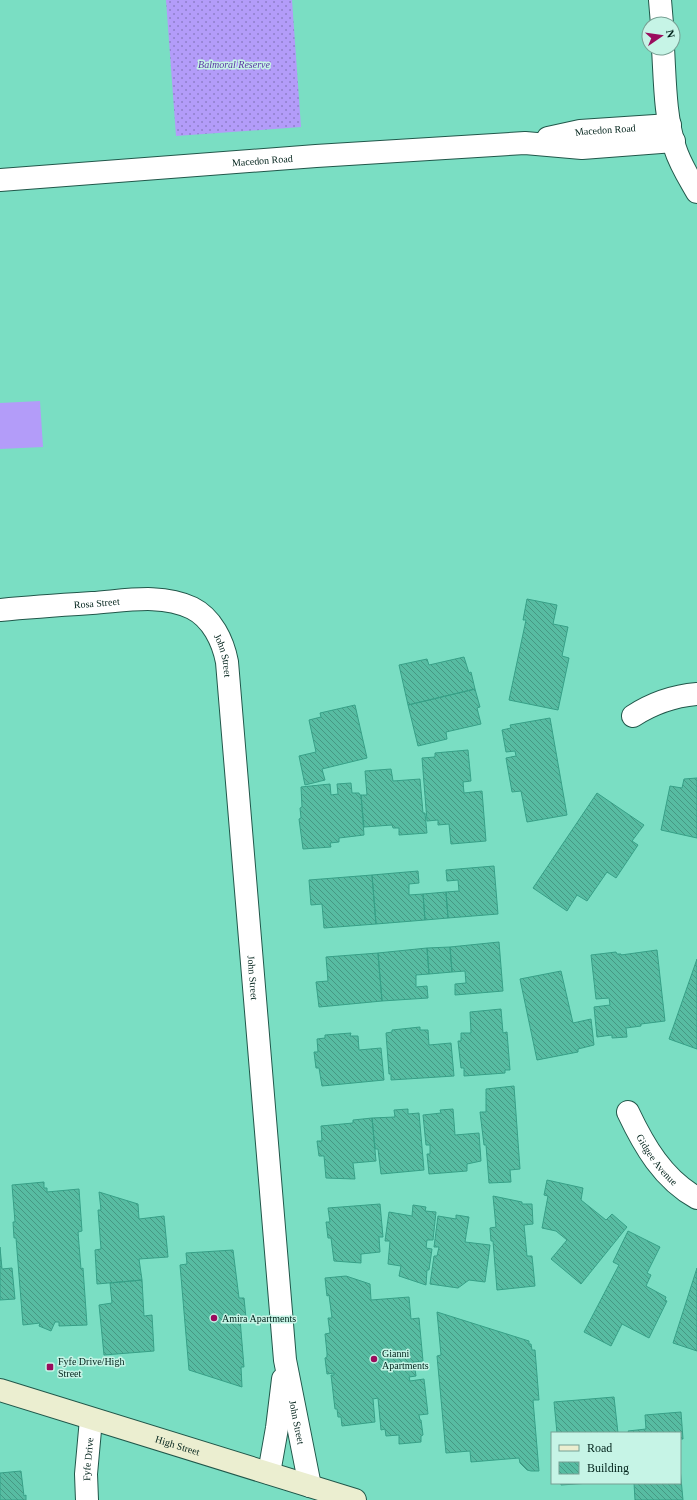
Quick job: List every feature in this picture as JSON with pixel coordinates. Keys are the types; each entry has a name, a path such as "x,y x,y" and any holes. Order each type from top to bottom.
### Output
{"main road":[{"name":"High Street","path":"0,1390 355,1500"}],"street":[{"path":"660,0 661,16"},
{"path":"664,56 672,133 681,163 697,192"},
{"name":"Macedon Road","path":"0,180 316,156 525,143 582,148 672,133"},
{"name":"Rosa Street","path":"0,610 146,599 171,601 192,608"},
{"name":"John Street","path":"192,608 207,620 218,634 224,648 227,662 285,1360 310,1486"},
{"path":"633,716 643,709 657,703 697,694"},
{"name":"Gidgee Avenue","path":"628,1112 636,1130 658,1165 670,1179 697,1198"},
{"name":"John Street","path":"269,1473 277,1428 285,1360"},
{"name":"Fyfe Drive","path":"87,1500 86,1474 91,1419"}],"green space":[{"name":"Balmoral Reserve","path":"166,0 292,0 301,127 176,136"},
{"path":"40,401 43,447 0,449 0,403"}],"building":[{"path":"527,599 557,605 553,624 568,627 562,656 569,658 558,710 509,700 526,620 523,620"},
{"path":"464,657 469,673 471,672 475,689 408,705 399,665 427,659 429,665"},
{"path":"475,689 480,707 477,708 481,724 446,732 447,739 418,746 408,705"},
{"path":"355,705 367,758 322,769 325,780 305,785 299,756 316,752 309,720 321,717 320,713"},
{"path":"550,718 567,815 527,822 521,791 512,792 506,758 516,756 515,751 506,752 502,730 511,728 510,725"},
{"path":"468,750 471,781 463,782 464,793 482,791 486,841 451,844 449,824 438,825 438,820 427,821 422,758 435,757 435,753"},
{"path":"391,769 393,781 420,779 423,813 425,813 427,833 399,835 399,828 393,828 392,825 364,827 361,795 367,795 365,771"},
{"path":"697,778 697,838 661,830 670,786 682,788 684,779"},
{"path":"351,783 352,793 359,793 361,795 364,835 339,838 339,842 330,843 331,847 303,849 299,819 301,818 300,808 302,807 301,787 330,784 331,795 338,794 337,784"},
{"path":"597,793 644,825 632,841 638,845 616,878 607,872 587,901 577,895 567,911 533,888"},
{"path":"494,866 498,914 448,918 446,892 459,891 458,880 447,881 446,870"},
{"path":"418,871 419,883 409,884 409,895 423,894 425,920 376,924 372,875"},
{"path":"372,875 376,924 324,928 322,904 311,905 309,880"},
{"path":"446,892 448,918 425,920 423,894"},
{"path":"499,942 503,991 455,995 455,984 466,983 465,971 452,972 450,947"},
{"path":"450,947 452,972 429,974 427,948"},
{"path":"427,948 429,974 416,975 416,987 427,986 428,998 382,1001 378,953"},
{"path":"657,950 665,1021 641,1024 641,1026 626,1028 627,1037 612,1038 612,1035 597,1037 594,1007 610,1005 609,998 596,999 591,955 616,952 617,954 621,955"},
{"path":"378,953 382,1001 319,1007 316,982 328,981 326,957"},
{"path":"697,959 697,1049 669,1039"},
{"path":"561,971 573,1023 591,1019 594,1045 578,1049 578,1052 537,1060 520,979"},
{"path":"501,1009 503,1033 507,1032 510,1070 505,1070 505,1073 464,1076 464,1068 461,1068 458,1041 461,1041 461,1033 471,1033 470,1012"},
{"path":"420,1027 420,1030 428,1030 429,1045 451,1043 454,1076 391,1080 391,1074 389,1074 386,1033 392,1032 392,1030"},
{"path":"351,1033 350,1036 358,1036 359,1050 381,1048 384,1080 322,1086 319,1068 316,1068 314,1052 318,1052 317,1039 325,1038 325,1035"},
{"path":"514,1086 520,1169 510,1170 511,1182 489,1183 486,1145 484,1145 480,1112 486,1112 486,1089"},
{"path":"408,1109 408,1114 419,1113 424,1170 381,1174 378,1149 375,1149 372,1118 395,1117 394,1110"},
{"path":"453,1109 455,1135 479,1133 481,1161 467,1164 467,1171 429,1174 427,1154 430,1154 430,1145 426,1145 423,1115 441,1113 440,1110"},
{"path":"372,1118 376,1161 353,1163 355,1179 326,1178 324,1156 319,1156 317,1141 322,1141 321,1126 353,1123 353,1120"},
{"path":"547,1180 583,1188 581,1200 606,1220 612,1214 627,1227 581,1284 551,1259 567,1240 556,1231 542,1228 548,1196 544,1195"},
{"path":"44,1182 44,1188 47,1188 47,1192 79,1189 82,1231 78,1232 81,1269 83,1268 87,1325 59,1326 59,1322 55,1322 51,1331 39,1326 40,1323 23,1325 16,1238 14,1238 13,1222 15,1222 12,1185"},
{"path":"99,1192 138,1204 139,1219 164,1216 168,1257 139,1259 142,1280 97,1284 95,1250 101,1249 98,1210 101,1210"},
{"path":"493,1196 522,1202 522,1204 532,1204 533,1224 524,1225 527,1256 532,1256 535,1286 497,1290 493,1241 491,1241 490,1228 496,1227"},
{"path":"380,1204 383,1237 379,1237 380,1252 361,1254 361,1263 334,1261 331,1238 328,1238 326,1222 330,1222 328,1208"},
{"path":"413,1205 426,1207 425,1211 436,1212 433,1240 427,1240 426,1248 432,1249 429,1270 427,1270 426,1285 399,1276 401,1266 388,1264 390,1241 385,1241 389,1212 412,1216"},
{"path":"456,1215 469,1217 465,1242 490,1245 485,1282 469,1280 458,1288 430,1284 434,1256 437,1256 439,1247 434,1247 438,1216 456,1219"},
{"path":"628,1231 660,1247 647,1273 651,1275 646,1286 666,1297 665,1300 667,1301 649,1338 622,1324 611,1346 584,1332 619,1265 613,1262"},
{"path":"0,1247 2,1269 12,1268 15,1299 0,1300"},
{"name":"Amira Apartments","path":"233,1250 239,1298 244,1298 246,1318 240,1319 244,1367 241,1367 242,1387 189,1370 180,1265 187,1264 186,1253"},
{"path":"697,1268 697,1351 673,1343"},
{"name":"Gianni Apartments","path":"346,1276 370,1284 371,1300 409,1297 411,1319 419,1318 423,1361 414,1362 416,1376 409,1377 410,1381 424,1379 428,1414 419,1415 423,1435 421,1436 421,1442 399,1444 399,1435 386,1436 385,1429 381,1430 378,1398 373,1399 375,1422 342,1426 341,1417 338,1417 337,1409 335,1409 331,1375 334,1375 334,1373 327,1374 325,1358 327,1357 327,1353 325,1334 330,1333 328,1318 332,1318 325,1278"},
{"path":"142,1280 144,1316 152,1315 154,1351 104,1355 99,1305 112,1303 110,1283"},
{"path":"437,1312 529,1341 532,1350 535,1350 539,1400 533,1400 539,1471 527,1470 520,1463 519,1458 471,1462 470,1451 446,1453 437,1356 441,1355"},
{"path":"614,1397 618,1432 557,1432 554,1402"},
{"path":"681,1412 683,1439 681,1439 681,1432 628,1432 646,1429 645,1415"},
{"path":"21,1471 24,1496 26,1495 26,1500 0,1500 0,1473"},
{"path":"681,1479 683,1500 635,1500 634,1484 681,1484"}],"place":[{"name":"Amira Apartments","path":"214,1318"},
{"name":"Gianni Apartments","path":"374,1359"},
{"name":"Fyfe Drive/High Street","path":"50,1367"}]}
